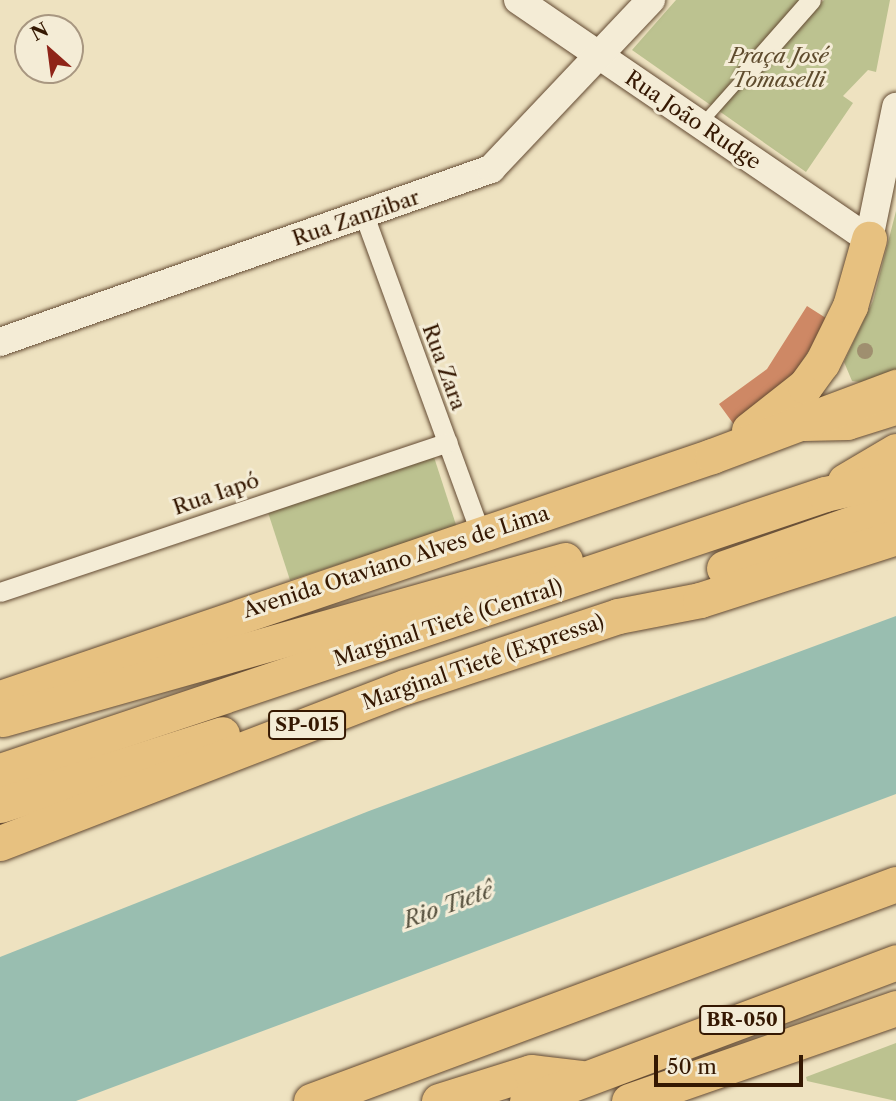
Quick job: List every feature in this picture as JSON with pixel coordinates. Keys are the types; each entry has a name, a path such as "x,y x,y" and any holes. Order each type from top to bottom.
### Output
{"highway":[{"path":"712,456 789,400 822,363 850,306 869,239"},
{"name":"Avenida Otaviano Alves de Lima","path":"0,698 712,456 896,387"},
{"path":"825,494 896,451"},
{"name":"Marginal Tietê (Central)","path":"0,771 672,548 825,494 896,478"},
{"name":"SP-015","path":"618,616 669,587 896,509"},
{"name":"Marginal Tietê (Expressa)","path":"0,843 405,687 618,616 700,600 896,537"},
{"path":"0,720 564,560 633,546 672,548"},
{"path":"0,805 314,704 405,687"},
{"path":"311,1101 896,884"},
{"name":"BR-050","path":"588,1079 896,962"},
{"path":"629,1101 896,1008"},
{"path":"439,1101 531,1072 588,1079"},
{"path":"527,1101 588,1079"}],"main road":[{"path":"792,426 849,425 896,410"}],"street":[{"name":"Rua João Rudge","path":"518,0 869,239"},
{"name":"Rua Zanzibar","path":"0,342 491,169 651,0"},
{"path":"744,76 811,0"},
{"path":"869,239 896,107"},
{"name":"Rua Zara","path":"364,215 481,535"},
{"name":"Rua Iapó","path":"0,592 448,442"}],"lane":[{"path":"701,125 744,76"}],"green space":[{"name":"Praça José Tomaselli","path":"676,0 805,0 816,7 824,0 890,0 876,72 868,70 843,96 853,103 806,172 632,50"},
{"path":"896,211 896,373 867,383 852,381 844,362 873,301"},
{"path":"433,454 456,526 290,580 267,508"},
{"path":"896,1043 896,1101 807,1081 806,1077"}],"water":[{"name":"Rio Tietê","path":"896,616 896,794 76,1101 0,1101 0,957 369,811"}],"building":[{"path":"807,306 829,320 782,392 735,426 719,404 767,369"}]}
